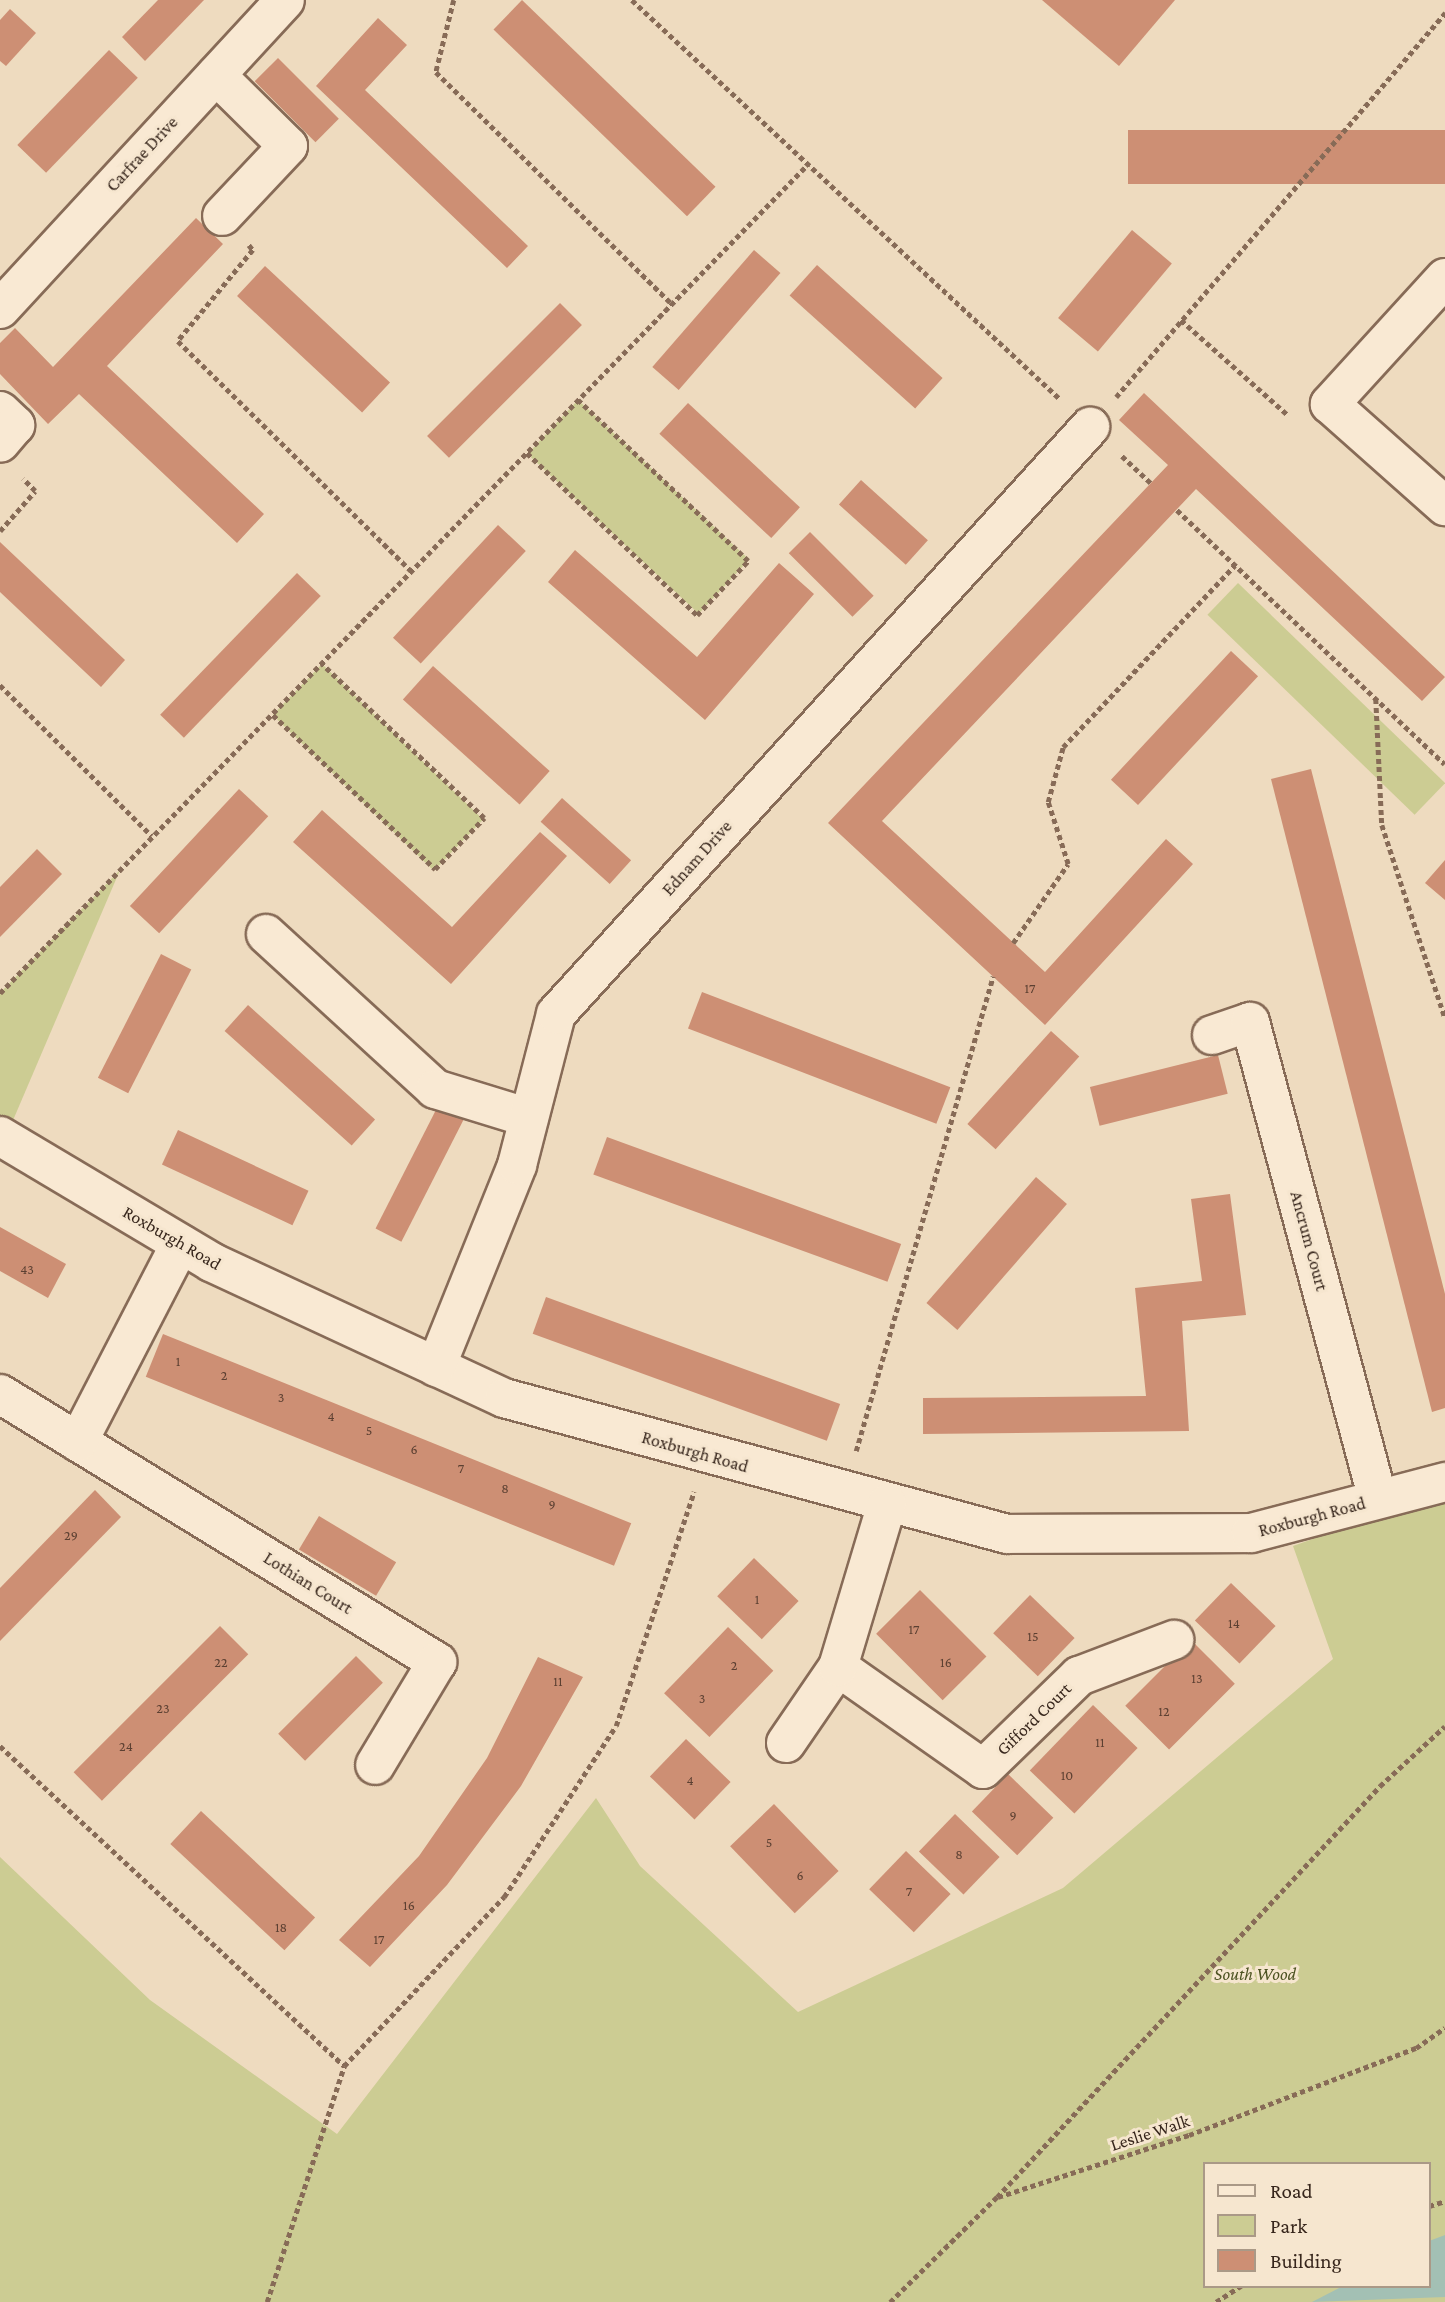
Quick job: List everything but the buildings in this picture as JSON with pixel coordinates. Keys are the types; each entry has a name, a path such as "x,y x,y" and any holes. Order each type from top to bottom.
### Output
{"street":[{"name":"Carfrae Drive","path":"0,309 285,0"},
{"path":"216,75 288,146 222,216"},
{"path":"1445,278 1330,404 1445,506"},
{"path":"0,411 15,425 9,458"},
{"name":"Ednam Drive","path":"436,1367 517,1165 556,1014 1090,427"},
{"path":"266,934 435,1089 529,1118"},
{"name":"Ancrum Court","path":"1212,1035 1250,1022 1378,1499"},
{"name":"Roxburgh Road","path":"0,1136 180,1244 504,1398 844,1493 1007,1534 1251,1533 1445,1482"},
{"path":"78,1442 180,1244"},
{"name":"Lothian Court","path":"0,1395 437,1662 375,1765"},
{"path":"786,1743 838,1667 887,1504"},
{"name":"Gifford Court","path":"838,1667 983,1769 1079,1676 1174,1640"}],"path":[{"path":"454,0 436,72 672,304"},
{"path":"632,0 1090,427 1445,13"},
{"path":"0,993 273,716 808,164"},
{"path":"222,216 253,250 178,341 411,571"},
{"path":"1181,320 1306,432 1330,404"},
{"path":"527,453 697,615 748,561 578,400"},
{"path":"0,531 35,491 9,458"},
{"path":"1177,510 1445,764"},
{"path":"1013,943 1068,864 1048,802 1063,747 1235,565"},
{"path":"273,716 435,869 484,818 322,664"},
{"path":"0,685 152,836"},
{"path":"1376,698 1382,825 1445,1018"},
{"path":"844,1493 993,976"},
{"path":"267,2302 344,2066 504,1897 616,1726 706,1455"},
{"path":"997,2197 1380,1786 1445,1727"},
{"path":"0,1746 344,2066"},
{"name":"Leslie Walk","path":"890,2302 997,2197 1189,2135 1416,2048 1445,2028"},
{"path":"1216,2302 1238,2288"}],"green space":[{"path":"578,400 749,560 699,614 528,454"},
{"path":"1238,583 1445,783 1415,815 1207,615"},
{"path":"322,664 483,820 434,871 273,715"},
{"path":"120,870 5,1139 0,1136 0,993"},
{"name":"South Wood","path":"1445,1492 1445,2302 0,2302 0,1857 150,2000 337,2134 596,1798 640,1866 798,2012 1063,1888 1333,1659 1293,1546"}],"shaded area":[{"path":"1445,2235 1445,2297 1312,2302 1339,2288 1431,2288 1431,2240"}]}
